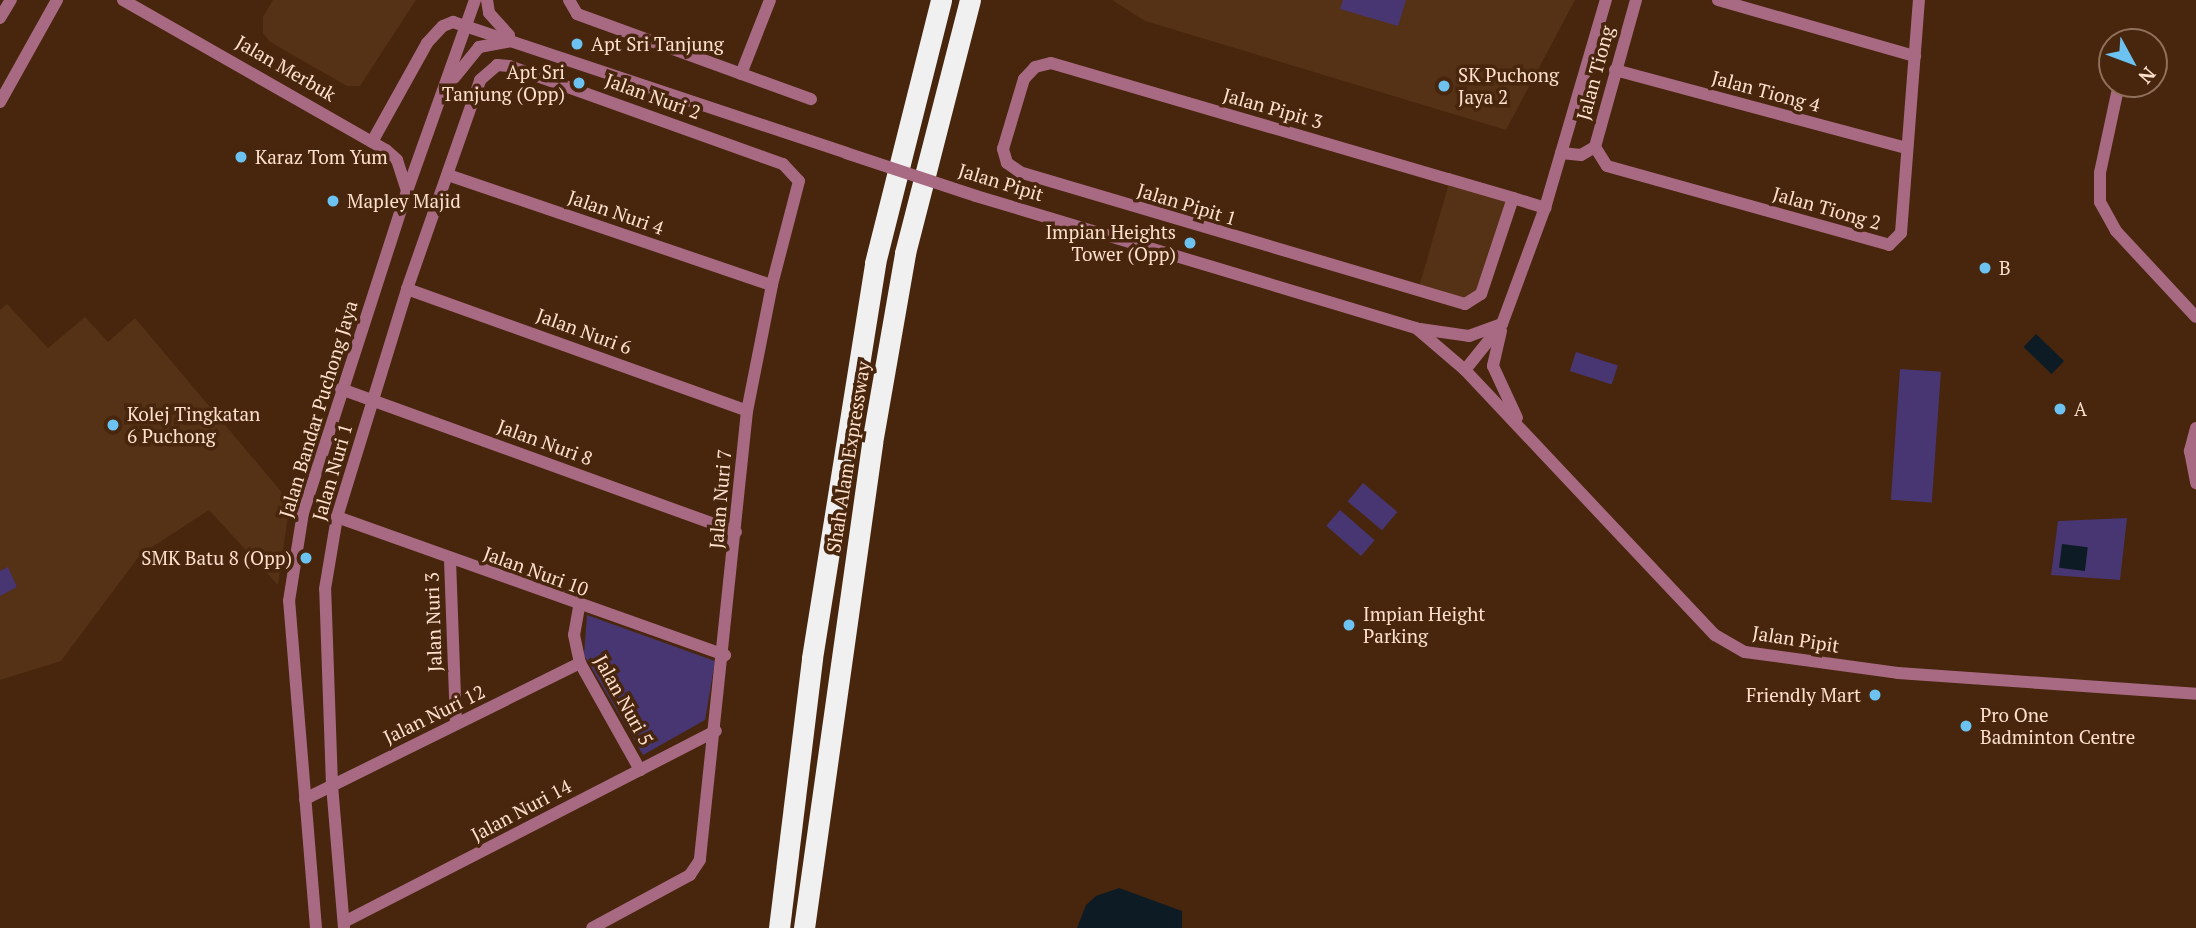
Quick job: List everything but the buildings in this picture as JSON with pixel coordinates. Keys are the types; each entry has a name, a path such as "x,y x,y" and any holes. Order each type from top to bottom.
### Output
{"highway":[{"name":"Shah Alam Expressway","path":"779,928 812,658 875,262 941,0"},
{"name":"Shah Alam Expressway","path":"804,928 872,443 905,253 970,0"}],"street":[{"path":"0,18 10,0"},
{"path":"0,102 57,0"},
{"name":"Jalan Merbuk","path":"123,0 372,142 397,160 407,191"},
{"name":"Jalan Bandar Puchong Jaya","path":"316,928 289,601 303,513 407,191 475,0"},
{"name":"Jalan Pipit","path":"487,0 498,27 517,42"},
{"path":"569,0 577,14 811,99"},
{"path":"741,74 770,0"},
{"path":"1525,434 1493,366 1502,324 1545,208 1606,0"},
{"name":"Jalan Tiong","path":"1596,152 1615,70 1636,0"},
{"path":"1718,0 1915,56"},
{"name":"Jalan Tiong 2","path":"1596,152 1606,166 1889,245 1901,233 1919,0"},
{"path":"372,142 434,34 453,22 467,25"},
{"name":"Jalan Pipit","path":"467,25 976,196 1416,328 1465,370 1716,635 1745,652 1898,673 2196,694"},
{"path":"441,99 479,47 517,42"},
{"name":"Jalan Pipit 3","path":"1015,107 1024,79 1035,67 1051,64 1545,208"},
{"name":"Jalan Nuri 1","path":"344,925 332,785 325,589 337,517 407,289 480,80 497,65 509,66"},
{"name":"Jalan Nuri 2","path":"509,66 783,164"},
{"name":"Jalan Tiong 4","path":"1615,70 1907,148"},
{"path":"2116,98 2100,173 2100,202 2116,231 2196,317"},
{"name":"Jalan Pipit 1","path":"1015,107 1003,149 1007,163 1020,172 1465,304 1477,300 1513,198"},
{"path":"1561,153 1581,156 1596,152"},
{"name":"Jalan Nuri 7","path":"592,928 690,875 702,849 725,655 747,411 772,285 799,181 783,164"},
{"name":"Jalan Nuri 4","path":"448,175 772,285"},
{"name":"Jalan Nuri 6","path":"407,289 747,411"},
{"path":"1416,328 1469,336 1502,324"},
{"path":"1465,370 1502,324"},
{"name":"Jalan Nuri 8","path":"341,389 736,532"},
{"path":"2196,428 2190,451 2196,483"},
{"name":"Jalan Nuri 10","path":"337,517 579,607 725,655"},
{"name":"Jalan Nuri 3","path":"450,560 456,724"},
{"name":"Jalan Nuri 5","path":"579,607 574,635 580,663 640,770"},
{"name":"Jalan Nuri 12","path":"305,799 580,663"},
{"name":"Jalan Nuri 14","path":"344,925 716,731"}],"shaded area":[{"path":"273,0 416,0 360,86 347,86 270,42 263,33 263,17"},
{"name":"SK Puchong Jaya 2","path":"1112,0 1575,0 1506,130 1145,21"},
{"path":"1343,0 1406,0 1398,26 1340,9"},
{"path":"1449,183 1506,202 1476,293 1466,299 1419,287"},
{"name":"Kolej Tingkatan 6 Puchong","path":"7,304 48,348 85,317 108,342 135,318 290,502 278,585 209,510 140,555 61,661 0,680 0,310"},
{"path":"1576,352 1618,366 1612,385 1570,371"},
{"path":"1900,369 1941,372 1932,503 1891,500"},
{"path":"1363,483 1397,512 1382,530 1348,501"},
{"path":"1340,510 1375,540 1361,556 1326,526"},
{"path":"2127,518 2120,580 2051,575 2058,521"},
{"path":"8,567 17,587 0,596 0,571"},
{"path":"587,615 715,661 705,720 643,755 584,655"}],"water":[{"path":"2036,334 2064,361 2052,374 2023,347"},
{"path":"2062,544 2088,547 2085,571 2059,568"},
{"path":"1119,888 1182,911 1182,928 1077,928 1086,905 1096,896"}],"place":[{"name":"Apt Sri Tanjung","path":"577,44"},
{"name":"Apt Sri Tanjung (Opp)","path":"579,83"},
{"name":"SK Puchong Jaya 2","path":"1444,86"},
{"name":"Karaz Tom Yum","path":"241,157"},
{"name":"Mapley Majid","path":"333,201"},
{"name":"Impian Heights Tower (Opp)","path":"1190,243"},
{"name":"B","path":"1985,268"},
{"name":"A","path":"2060,409"},
{"name":"Kolej Tingkatan 6 Puchong","path":"113,425"},
{"name":"SMK Batu 8 (Opp)","path":"306,558"},
{"name":"Impian Height Parking","path":"1349,625"},
{"name":"Friendly Mart","path":"1875,695"},
{"name":"Pro One Badminton Centre","path":"1966,726"}]}
